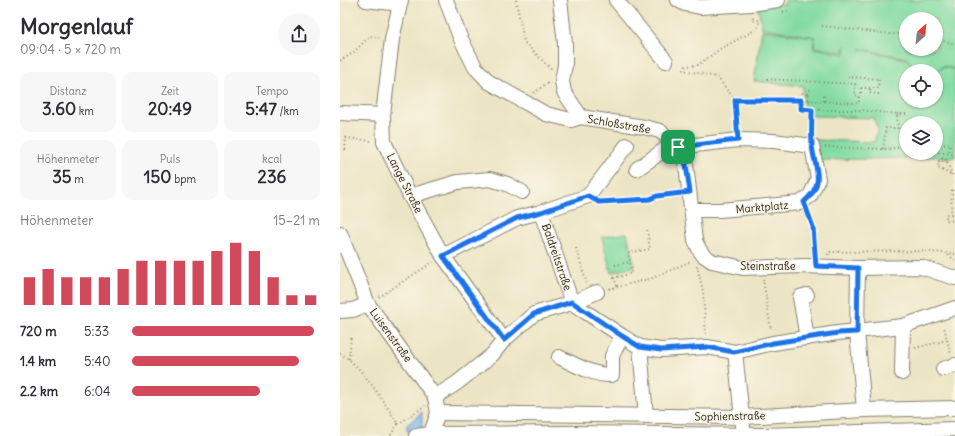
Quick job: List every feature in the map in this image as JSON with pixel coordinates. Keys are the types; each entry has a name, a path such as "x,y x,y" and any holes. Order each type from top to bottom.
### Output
{"street":[{"name":"Lange Straße","path":"366,0 400,2 392,39 383,115 384,142 410,196 443,256 504,340"},
{"path":"446,0 460,37 475,67 489,82 546,114 571,120 579,114"},
{"name":"Schloßstraße","path":"560,0 565,44 565,65 562,81 564,92 579,114 644,127 660,132 676,145"},
{"path":"616,0 666,61"},
{"path":"678,0 685,4 751,4 778,0"},
{"path":"340,113 383,115"},
{"path":"637,169 676,145 738,140 774,141 812,146"},
{"path":"443,256 517,218 541,212 588,196 627,145"},
{"path":"676,145 686,165 695,240 699,249 699,260"},
{"name":"Marktplatz","path":"692,210 720,210 800,204 804,202 810,196 818,179 812,146"},
{"path":"410,196 458,182 490,179 507,184 522,192"},
{"name":"Baldreitstraße","path":"541,212 572,302"},
{"name":"Luisenstraße","path":"340,233 368,304 435,397 438,413 431,435"},
{"name":"Steinstraße","path":"699,260 712,261 743,268 921,267 955,278"},
{"path":"858,268 857,332 864,410"},
{"path":"435,397 457,383 492,355 504,340 534,314 572,302 596,290"},
{"path":"807,295 800,297 807,338"},
{"path":"572,302 640,347 661,350 707,347 734,352 773,343 838,333 903,326 949,311"},
{"path":"340,311 353,310 368,304"},
{"path":"902,373 903,326"},
{"path":"559,357 588,370 612,375 612,356 622,336"},
{"path":"640,347 646,416"},
{"path":"734,352 742,417 742,436"},
{"name":"Sophienstraße","path":"438,413 742,417 864,410 955,408"},
{"path":"505,414 505,433"},
{"name":"Sophienstraße","path":"416,436 505,433 742,436 955,429"}],"path":[{"path":"516,0 524,42 562,81"},
{"path":"738,140 735,100 717,77 683,70 686,66 698,65 720,49 757,29 759,20 753,21"},
{"path":"822,26 899,34"},
{"path":"340,61 353,53 370,36 392,39"},
{"path":"943,41 955,44"},
{"path":"848,77 879,79 878,88 855,88"},
{"path":"735,100 806,100 859,103 859,96 854,96 855,84 767,78"},
{"path":"532,95 546,84 562,81"},
{"path":"861,92 862,88"},
{"path":"806,100 810,89"},
{"path":"870,89 870,93 879,94"},
{"path":"802,93 807,95"},
{"path":"824,94 824,101"},
{"path":"801,100 801,109 859,110 906,114"},
{"path":"812,110 812,146 883,149 899,148"},
{"path":"883,149 886,128 898,128 897,114"},
{"path":"345,150 346,138 384,142"},
{"path":"943,144 950,144 949,154"},
{"path":"943,153 954,154"},
{"path":"943,159 946,160 954,175"},
{"path":"947,163 939,162 938,168 954,175"},
{"path":"955,190 952,190 951,214 946,214 946,220 955,220"},
{"path":"588,196 599,202 650,199 657,196 690,192"},
{"path":"804,202 813,227 820,267"},
{"path":"617,287 614,278 632,273 628,254 650,249 647,229"},
{"path":"576,248 596,290 617,287 653,278 699,260 703,290 707,347"},
{"path":"820,267 829,252 920,251 955,254"},
{"path":"947,254 955,260"},
{"path":"368,304 443,256"},
{"path":"615,265 630,262"},
{"path":"761,267 773,343"},
{"path":"902,351 947,340 949,311"},
{"path":"349,359 350,337"},
{"path":"340,354 349,359 366,378 398,424"},
{"path":"390,436 398,424 422,408 435,397"}],"green space":[{"path":"785,0 955,0 955,69 943,66 943,64 912,64 907,58 860,49 906,59 910,64 899,64 899,108 943,108 943,67 955,70 955,157 943,157 943,116 899,116 899,158 819,160 815,140 874,142 878,129 873,118 815,116 804,113 803,86 754,81 762,30 815,37 762,28 758,7 785,4","holes":["815,37 814,47 844,52 845,46 845,54 813,48"]},
{"path":"627,233 635,266 611,273 602,237"}],"water":[{"path":"422,412 422,431 407,431 407,425"}],"route":[{"path":"735,100 801,100 801,109 812,110 812,146 818,171 818,179 810,196 804,202 813,227 816,266 858,268 857,332 838,333 773,343 734,352 707,347 661,350 640,347 572,302 534,314 504,340 443,256 517,218 541,212 588,196 599,202 650,199 657,196 690,192 686,165 678,147 738,140 735,100"}]}
